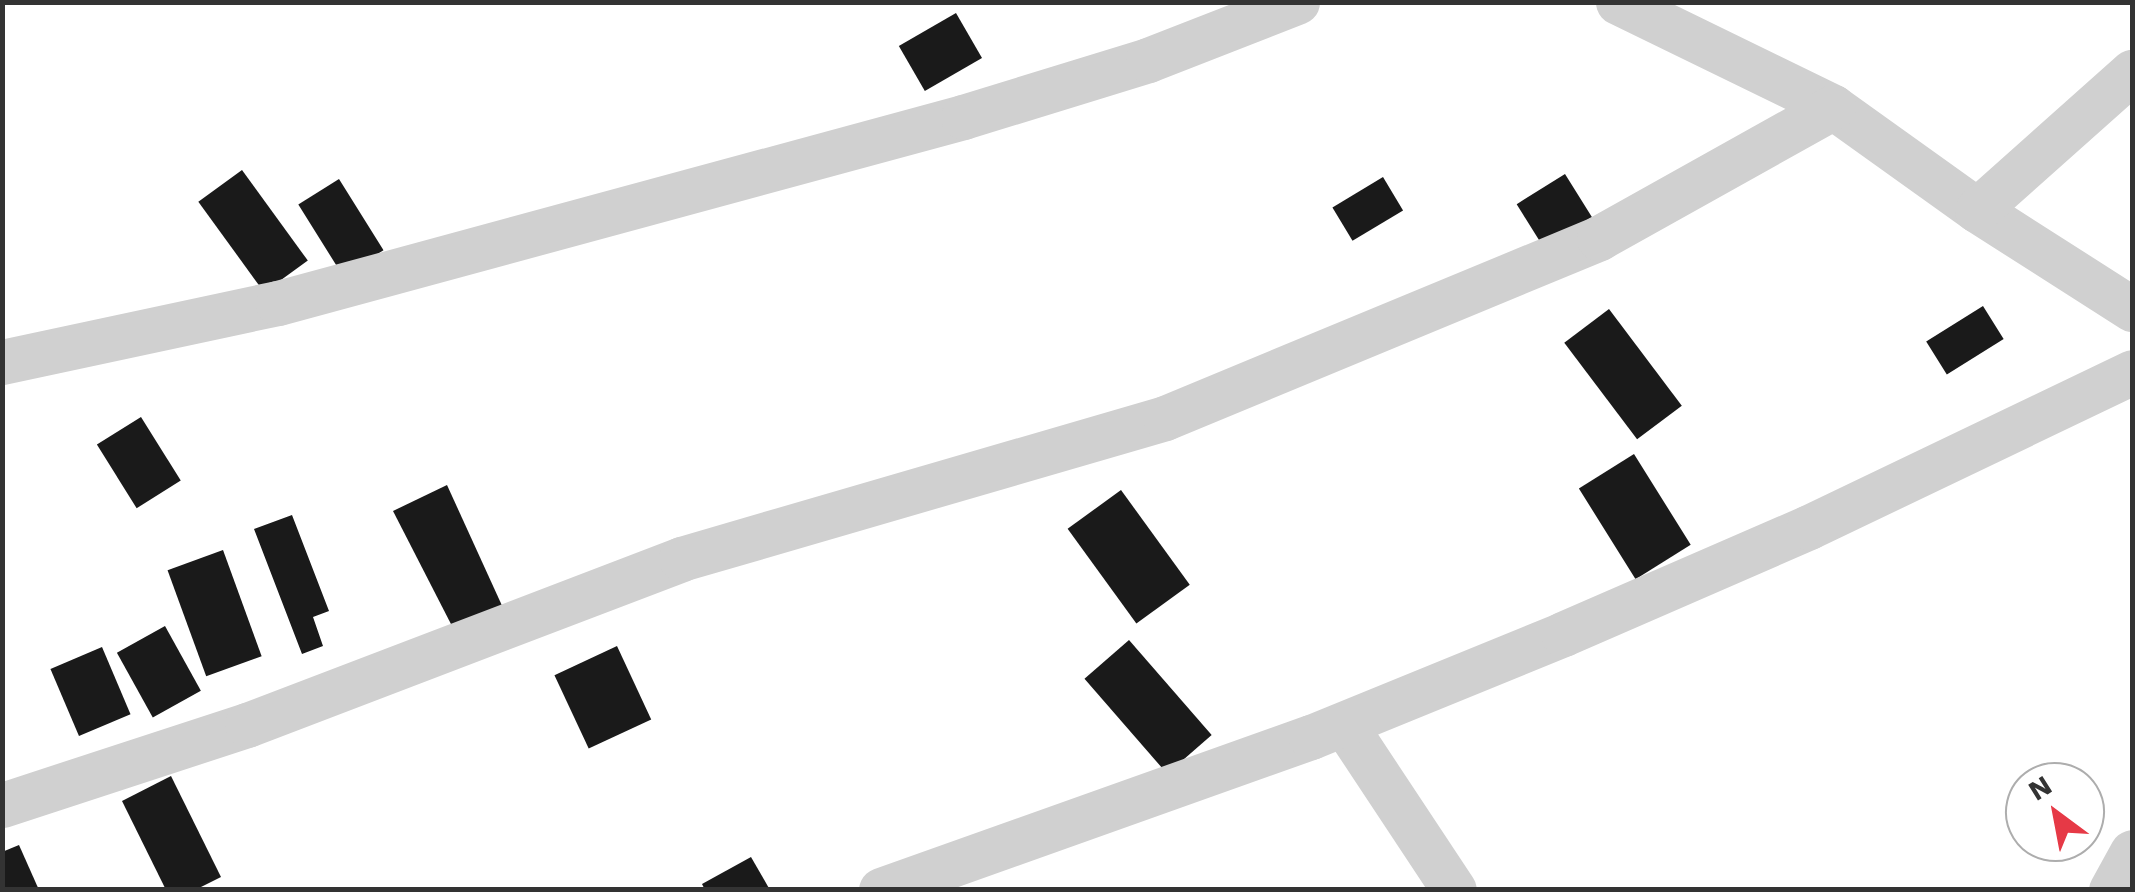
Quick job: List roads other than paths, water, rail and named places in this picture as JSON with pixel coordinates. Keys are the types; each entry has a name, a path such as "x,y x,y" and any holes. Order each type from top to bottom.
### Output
{"street":[{"path":"2,362 278,303 964,117 1148,60 1297,2"},
{"path":"1618,2 1834,107 1976,210 2132,309"},
{"path":"1976,210 2132,72"},
{"path":"2,805 247,725 682,559 1165,418 1599,238 1834,107"},
{"path":"881,890 1292,744 1563,634 1809,528 2132,372"},
{"path":"1350,733 1454,890"},
{"path":"2112,890 2132,852"}]}
